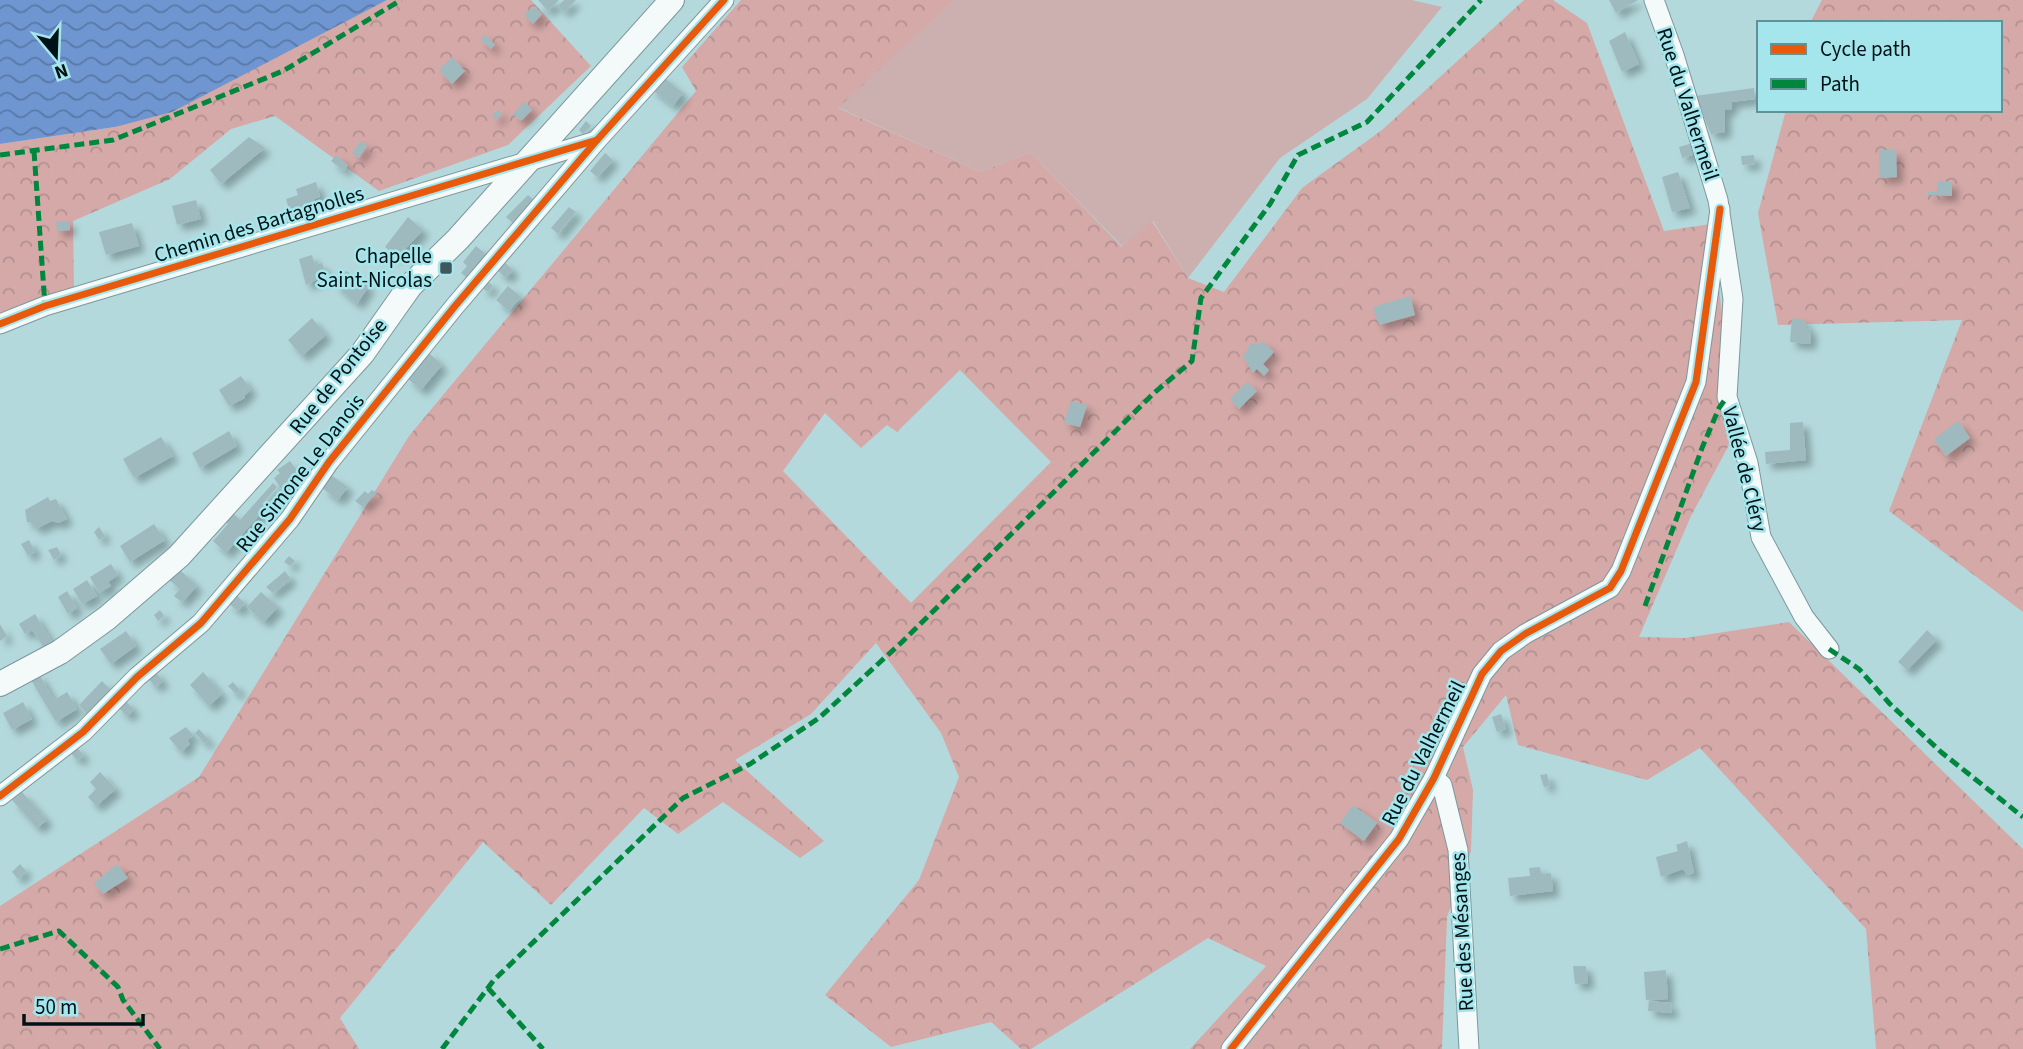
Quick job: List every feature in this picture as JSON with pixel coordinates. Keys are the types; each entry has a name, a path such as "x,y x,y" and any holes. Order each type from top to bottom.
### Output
{"main road":[{"name":"Rue de Pontoise","path":"0,684 60,652 107,618 179,556 362,354 394,305 429,264 458,239 530,161 672,0"}],"street":[{"name":"Rue Simone Le Danois","path":"0,796 83,732 137,677 201,623 290,519 329,462 455,306 597,140 724,0"},
{"name":"Rue du Valhermeil","path":"1654,0 1674,55 1720,209 1733,299 1727,397"},
{"name":"Chemin des Bartagnolles","path":"0,324 45,306 597,140"},
{"name":"Rue du Valhermeil","path":"1231,1049 1399,839 1434,778 1482,674 1502,651 1525,634 1610,589 1621,571 1696,382 1720,209"},
{"name":"Vallée de Cléry","path":"1727,397 1748,463 1761,537 1804,617 1829,649"},
{"name":"Rue des Mésanges","path":"1434,778 1442,785 1458,850 1469,1049"}],"shaded area":[{"path":"954,0 1412,0 1442,7 1367,99 1280,158 1188,278 1153,221 1123,247 1030,152 981,172 837,107"}],"green space":[{"path":"387,0 531,0 591,66 508,145 379,191 275,116 231,129 170,179 73,221 74,292 0,319 0,144 115,127"},
{"path":"741,0 954,0 838,108 981,172 1030,152 1122,247 1152,221 1188,278 1224,292 1302,188 1382,130 1524,0 1553,0 1587,23 1664,231 1711,224 1723,322 1729,445 1691,516 1639,637 1685,638 1789,622 2023,849 2023,1049 1876,1049 1866,929 1700,748 1647,780 1518,745 1506,695 1463,747 1473,790 1471,851 1447,917 1442,1049 1190,1049 1266,966 1208,938 1031,1049 1021,1049 991,1022 891,1047 825,995 919,880 959,777 941,733 876,643 811,714 735,760 824,841 800,858 723,802 678,834 644,808 551,905 483,842 340,1018 359,1049 0,1049 0,906 199,777 409,436 696,91 682,67","holes":["960,370 1051,462 911,603 783,471 825,413 861,448 887,425 897,432"]},
{"path":"1822,0 2023,0 2023,612 1889,511 1962,320 1778,325 1758,213 1785,112 2002,112 2002,21 1811,21"}],"water":[{"path":"0,0 387,0 172,112 115,127 0,144"}],"building":[{"path":"538,0 559,0 548,11"},
{"path":"564,0 576,0 564,12 558,6"},
{"path":"1609,0 1638,0 1616,13"},
{"path":"534,6 542,14 533,24 524,15"},
{"path":"1625,32 1639,64 1622,72 1609,41"},
{"path":"485,35 495,45 491,49 480,39"},
{"path":"452,57 465,71 452,84 439,70"},
{"path":"661,75 683,93 673,106 650,88"},
{"path":"1754,88 1755,99 1731,102 1732,109 1725,110 1725,132 1711,134 1695,96"},
{"path":"524,102 532,110 521,121 513,114"},
{"path":"498,110 502,114 496,120 492,116"},
{"path":"586,121 591,126 583,134 579,130"},
{"path":"249,137 265,148 221,184 210,170"},
{"path":"361,141 367,146 359,158 352,153"},
{"path":"1693,143 1695,154 1682,158 1679,147"},
{"path":"1879,150 1896,150 1897,177 1880,178"},
{"path":"605,153 613,160 597,177 590,171"},
{"path":"336,155 348,165 344,171 331,161"},
{"path":"1754,155 1755,164 1742,165 1741,156"},
{"path":"1678,172 1690,208 1672,212 1662,177"},
{"path":"1938,181 1952,182 1952,196 1928,195 1928,192 1937,192"},
{"path":"316,182 320,197 314,199 317,207 291,216 286,199 298,195 296,189"},
{"path":"528,195 535,201 515,225 506,217"},
{"path":"196,200 201,219 177,225 172,206"},
{"path":"569,207 576,212 558,234 551,228"},
{"path":"284,216 287,224 277,228 274,219"},
{"path":"408,217 423,230 398,257 385,247"},
{"path":"56,221 70,221 70,230 57,231"},
{"path":"132,223 139,246 106,255 99,232"},
{"path":"476,246 488,256 468,279 461,273 467,266 463,262"},
{"path":"312,255 315,265 322,263 326,275 306,285 299,259"},
{"path":"503,261 513,270 506,278 496,269"},
{"path":"346,271 369,286 357,304 334,284"},
{"path":"486,280 493,286 488,292 481,287"},
{"path":"508,286 521,297 509,311 496,300"},
{"path":"1410,296 1415,315 1379,325 1373,307"},
{"path":"312,318 326,335 302,356 288,340"},
{"path":"1792,318 1806,321 1806,328 1811,329 1810,344 1790,342"},
{"path":"1262,341 1274,352 1263,364 1269,370 1264,376 1257,369 1253,373 1243,357 1251,343 1259,345"},
{"path":"428,352 442,365 421,390 407,378"},
{"path":"241,376 251,390 245,398 229,406 219,390"},
{"path":"1247,382 1257,391 1239,409 1230,399"},
{"path":"1071,401 1087,405 1080,427 1064,423"},
{"path":"1958,421 1970,438 1946,456 1934,439"},
{"path":"1803,422 1806,460 1766,464 1765,452 1790,450 1790,423"},
{"path":"229,431 237,446 200,468 192,453"},
{"path":"161,437 173,456 134,478 123,459"},
{"path":"290,461 302,477 282,490 274,478 280,473 277,470"},
{"path":"331,475 348,487 338,500 322,488"},
{"path":"273,483 277,487 262,504 266,507 226,553 213,541 228,524 225,521 232,512 240,520"},
{"path":"372,490 377,493 363,507 355,501 365,491 368,494"},
{"path":"48,497 50,501 56,499 67,519 59,523 52,521 36,529 33,523 27,522 25,510"},
{"path":"154,524 165,540 130,562 120,546"},
{"path":"99,527 105,536 99,540 94,532"},
{"path":"29,540 35,552 28,556 21,544"},
{"path":"57,547 61,555 54,560 48,550"},
{"path":"289,556 295,561 290,566 284,562"},
{"path":"111,564 118,575 108,582 111,586 99,593 90,577"},
{"path":"180,570 197,586 182,602 174,596 180,589 169,580"},
{"path":"285,571 291,579 273,593 266,587"},
{"path":"87,580 97,596 82,604 73,589"},
{"path":"67,591 77,608 68,614 58,597"},
{"path":"261,592 278,607 264,622 247,607"},
{"path":"236,595 245,603 238,611 228,603"},
{"path":"160,610 164,616 158,621 154,615"},
{"path":"35,614 53,644 45,649 32,630 25,634 19,624"},
{"path":"0,624 7,636 0,641"},
{"path":"1927,630 1937,640 1907,670 1898,662"},
{"path":"126,631 136,646 111,664 100,649"},
{"path":"154,670 163,681 156,687 146,676"},
{"path":"203,672 222,694 209,706 190,685"},
{"path":"39,674 54,700 67,692 77,709 56,722 30,678"},
{"path":"102,681 112,691 88,715 79,705"},
{"path":"233,682 240,690 236,694 228,686"},
{"path":"124,699 134,710 127,716 117,706"},
{"path":"23,702 32,719 12,730 3,713"},
{"path":"1501,714 1506,729 1497,732 1492,717"},
{"path":"186,727 193,735 187,740 190,744 181,752 169,738"},
{"path":"199,729 209,740 205,744 195,733"},
{"path":"76,746 84,756 77,760 69,751"},
{"path":"100,772 116,789 96,806 88,797 96,789 90,782"},
{"path":"1547,774 1550,786 1544,787 1540,775"},
{"path":"22,792 47,820 37,828 12,800"},
{"path":"1353,805 1377,823 1364,841 1340,823"},
{"path":"1687,841 1694,873 1687,875 1683,869 1661,877 1656,857 1678,851 1676,845"},
{"path":"20,864 26,871 18,879 12,872"},
{"path":"117,864 128,878 103,894 94,883"},
{"path":"1540,867 1541,874 1551,873 1553,891 1510,896 1508,878 1530,876 1529,868"},
{"path":"1573,966 1586,966 1588,983 1575,984"},
{"path":"1666,970 1668,999 1646,1000 1644,972"},
{"path":"1649,1001 1671,1003 1672,1013 1648,1011"}],"marked path":[{"path":"0,155 113,140 283,71 401,0"},
{"path":"442,1049 494,980 683,798 750,764 819,718 902,642 1154,393 1192,361 1201,298 1270,204 1298,155 1367,122 1481,0"},
{"path":"34,151 45,306"},
{"path":"1645,606 1702,448 1719,408 1727,397"},
{"path":"1829,649 1859,669 1890,704 1941,752 2023,817"},
{"path":"0,949 59,931 118,987 123,1000 160,1049"},
{"path":"488,988 543,1049"}],"cycle path":[{"path":"0,796 83,732 137,677 201,623 290,519 329,462 455,306 597,140 724,0"},
{"path":"0,324 45,306 597,140"},
{"path":"1231,1049 1399,839 1434,778 1482,674 1501,651 1525,634 1610,588 1621,571 1696,382 1720,209"}],"place":[{"name":"Chapelle Saint-Nicolas","path":"446,268"}]}
